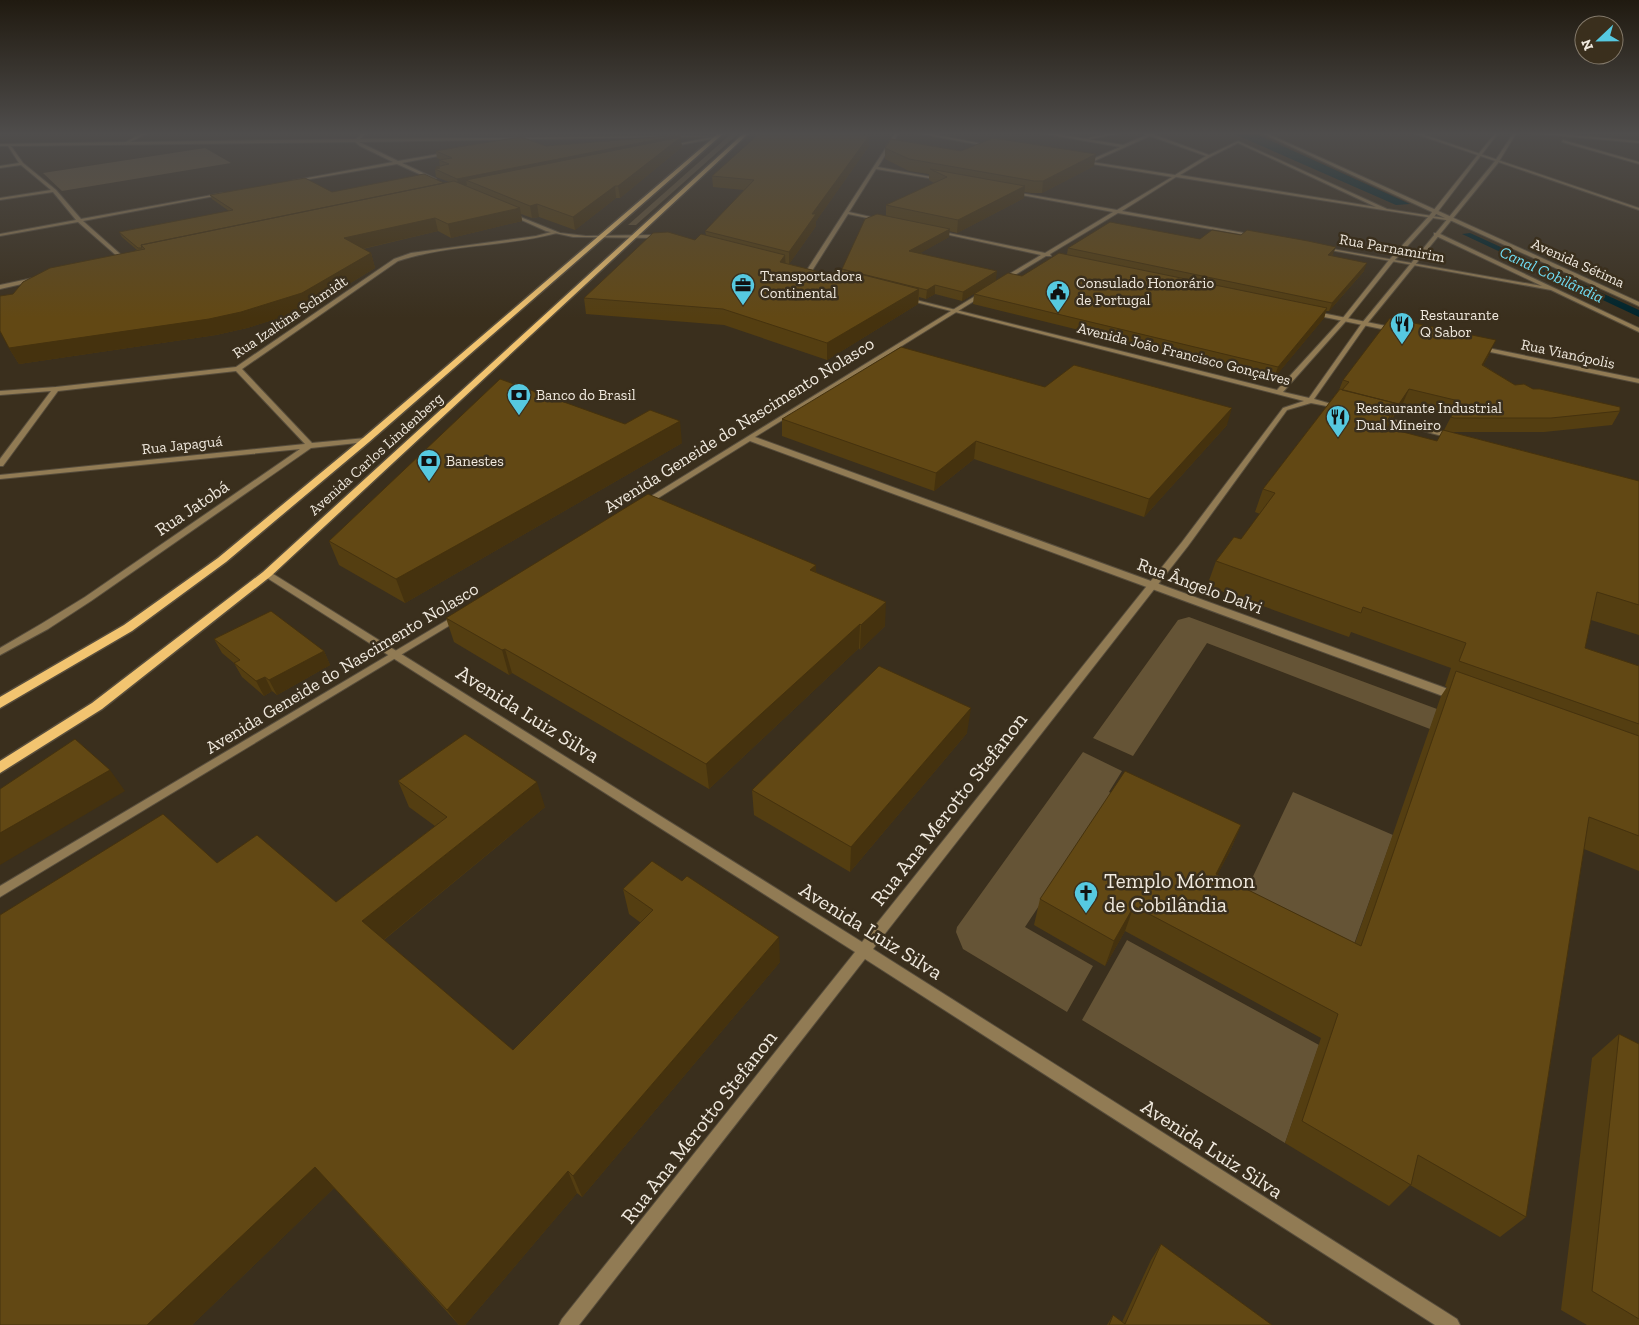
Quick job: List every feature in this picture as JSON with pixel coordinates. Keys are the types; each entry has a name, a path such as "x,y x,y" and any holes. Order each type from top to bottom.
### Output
{"main road":[{"name":"Avenida Carlos Lindenberg","path":"0,704 128,628 222,560 366,440 651,194"},
{"name":"Avenida Carlos Lindenberg","path":"0,768 97,706 267,574 680,194"}],"street":[{"path":"0,199 35,194"},
{"path":"56,194 80,221 125,261"},
{"path":"0,235 223,194"},
{"path":"808,273 859,194"},
{"path":"1024,194 1265,238"},
{"name":"Avenida Geneide do Nascimento Nolasco","path":"632,510 1046,254 1149,194"},
{"name":"Avenida Sétima","path":"1288,194 1387,210 1433,215 1451,220 1639,302"},
{"name":"Avenida Geneide do Nascimento Nolasco","path":"1352,194 1387,210"},
{"path":"1389,194 1433,215"},
{"path":"1450,194 1391,261 1344,320 1278,393 1285,409 1310,400 1364,324 1414,265 1436,234 1451,220 1472,194"},
{"path":"1595,194 1639,208"},
{"path":"508,212 554,232 600,238 668,237"},
{"path":"847,213 885,220"},
{"path":"932,230 1056,256"},
{"name":"Rua Izaltina Schmidt","path":"0,393 56,389 238,369 396,260 419,253 530,238 554,232"},
{"path":"1436,234 1639,330"},
{"name":"Rua Parnamirim","path":"1313,246 1549,289"},
{"path":"115,263 134,259"},
{"path":"799,270 817,275"},
{"path":"0,287 38,279"},
{"name":"Avenida João Francisco Gonçalves","path":"900,296 1352,411"},
{"path":"1306,311 1402,332"},
{"name":"Rua Vianópolis","path":"1468,345 1639,381"},
{"path":"238,369 310,445"},
{"path":"0,464 56,389"},
{"name":"Rua Ana Merotto Stefanon","path":"568,1325 1185,544 1285,409"},
{"path":"1370,416 1459,439"},
{"name":"Rua Ângelo Dalvi","path":"750,438 1461,698"},
{"name":"Rua Japaguá","path":"0,477 366,440"},
{"name":"Rua Jatobá","path":"0,652 27,638 88,598 268,477 310,445"},
{"name":"Avenida Luiz Silva","path":"267,574 863,950 1451,1325"},
{"name":"Avenida Geneide do Nascimento Nolasco","path":"0,892 464,614"}],"shaded area":[{"path":"663,194 671,194 636,225 628,225"},
{"path":"1189,617 1437,709 1430,729 1207,643 1133,756 1093,738 1178,620"},
{"path":"1083,752 1122,771 1109,792 1113,794 1025,927 1093,966 1067,1012 963,949 956,932 957,927"},
{"path":"1293,792 1393,835 1348,961 1239,906"},
{"path":"1127,940 1319,1045 1285,1143 1082,1020"}],"water":[{"path":"1371,194 1388,194 1410,204 1396,205"},
{"name":"Canal Cobilândia","path":"1470,233 1639,310 1639,317 1462,234"}],"building":[{"path":"391,194 141,245 142,248 138,248 119,232 233,210 210,195"},
{"path":"391,194 485,194 520,208 448,224 435,218 344,238 371,253 302,293 241,312 209,319 9,348 0,331 0,296 13,294 23,282 50,268 145,249 141,245"},
{"path":"500,194 604,194 573,217 537,204 530,206"},
{"path":"741,194 827,194 812,214 816,214 789,252 705,231"},
{"path":"910,194 1010,194 958,220 886,205"},
{"path":"877,214 950,229 909,251 997,271 963,292 935,285 927,290 842,269 865,219"},
{"path":"1110,222 1200,239 1212,230 1241,235 1247,230 1336,247 1328,255 1367,263 1332,303 1068,248"},
{"name":"Transportadora Continental","path":"668,232 695,240 701,234 785,255 780,262 836,276 840,269 919,289 827,343 723,309 584,298 653,233"},
{"path":"1059,253 1327,308 1278,367 974,294 1008,273 1022,276"},
{"path":"1390,318 1496,340 1482,365 1515,385 1524,384 1533,389 1620,407 1620,411 1551,418 1454,418 1451,417 1459,401 1409,389 1399,404 1342,390 1349,382 1343,380"},
{"path":"901,347 1045,387 1074,365 1232,408 1149,499 976,441 936,473 782,419"},
{"path":"500,379 625,424 650,410 680,421 396,579 329,541"},
{"path":"1340,389 1398,404 1394,410 1383,410 1383,414 1390,416 1384,427 1437,441 1443,430 1639,481 1639,605 1597,592 1585,648 1639,666 1639,724 1459,661 1466,643 1363,607 1361,613 1216,561 1234,537 1241,539 1275,493 1263,489"},
{"path":"648,494 816,565 810,570 886,602 706,764 505,649 502,650 446,618"},
{"path":"271,611 324,651 269,680 265,677 256,681 234,663 240,660 214,639"},
{"path":"879,666 971,708 851,847 752,790"},
{"path":"1456,671 1639,736 1639,836 1589,817 1526,1217 1418,1155 1411,1185 1302,1121 1338,1014 1134,906 1114,941 1040,899 1125,771 1241,825 1216,874 1361,946"},
{"path":"465,734 537,782 362,921 513,1050 653,910 623,889 652,861 682,881 687,876 779,937 573,1176 568,1171 447,1310 315,1167 147,1325 0,1325 0,915 163,814 217,863 257,835 336,902 447,817 398,781"},
{"path":"75,739 110,770 0,833 0,789"},
{"path":"1619,1034 1639,1044 1639,1319 1592,1291"},
{"path":"1161,1244 1272,1325 1109,1325 1113,1315 1125,1324"}],"place":[{"name":"Transportadora Continental","path":"743,306"},
{"name":"Consulado Honorário de Portugal","path":"1058,313"},
{"name":"Restaurante Q Sabor","path":"1402,345"},
{"name":"Banco do Brasil","path":"519,416"},
{"name":"Restaurante Industrial Dual Mineiro","path":"1338,438"},
{"name":"Banestes","path":"429,482"},
{"name":"Templo Mórmon de Cobilândia","path":"1086,914"}]}
